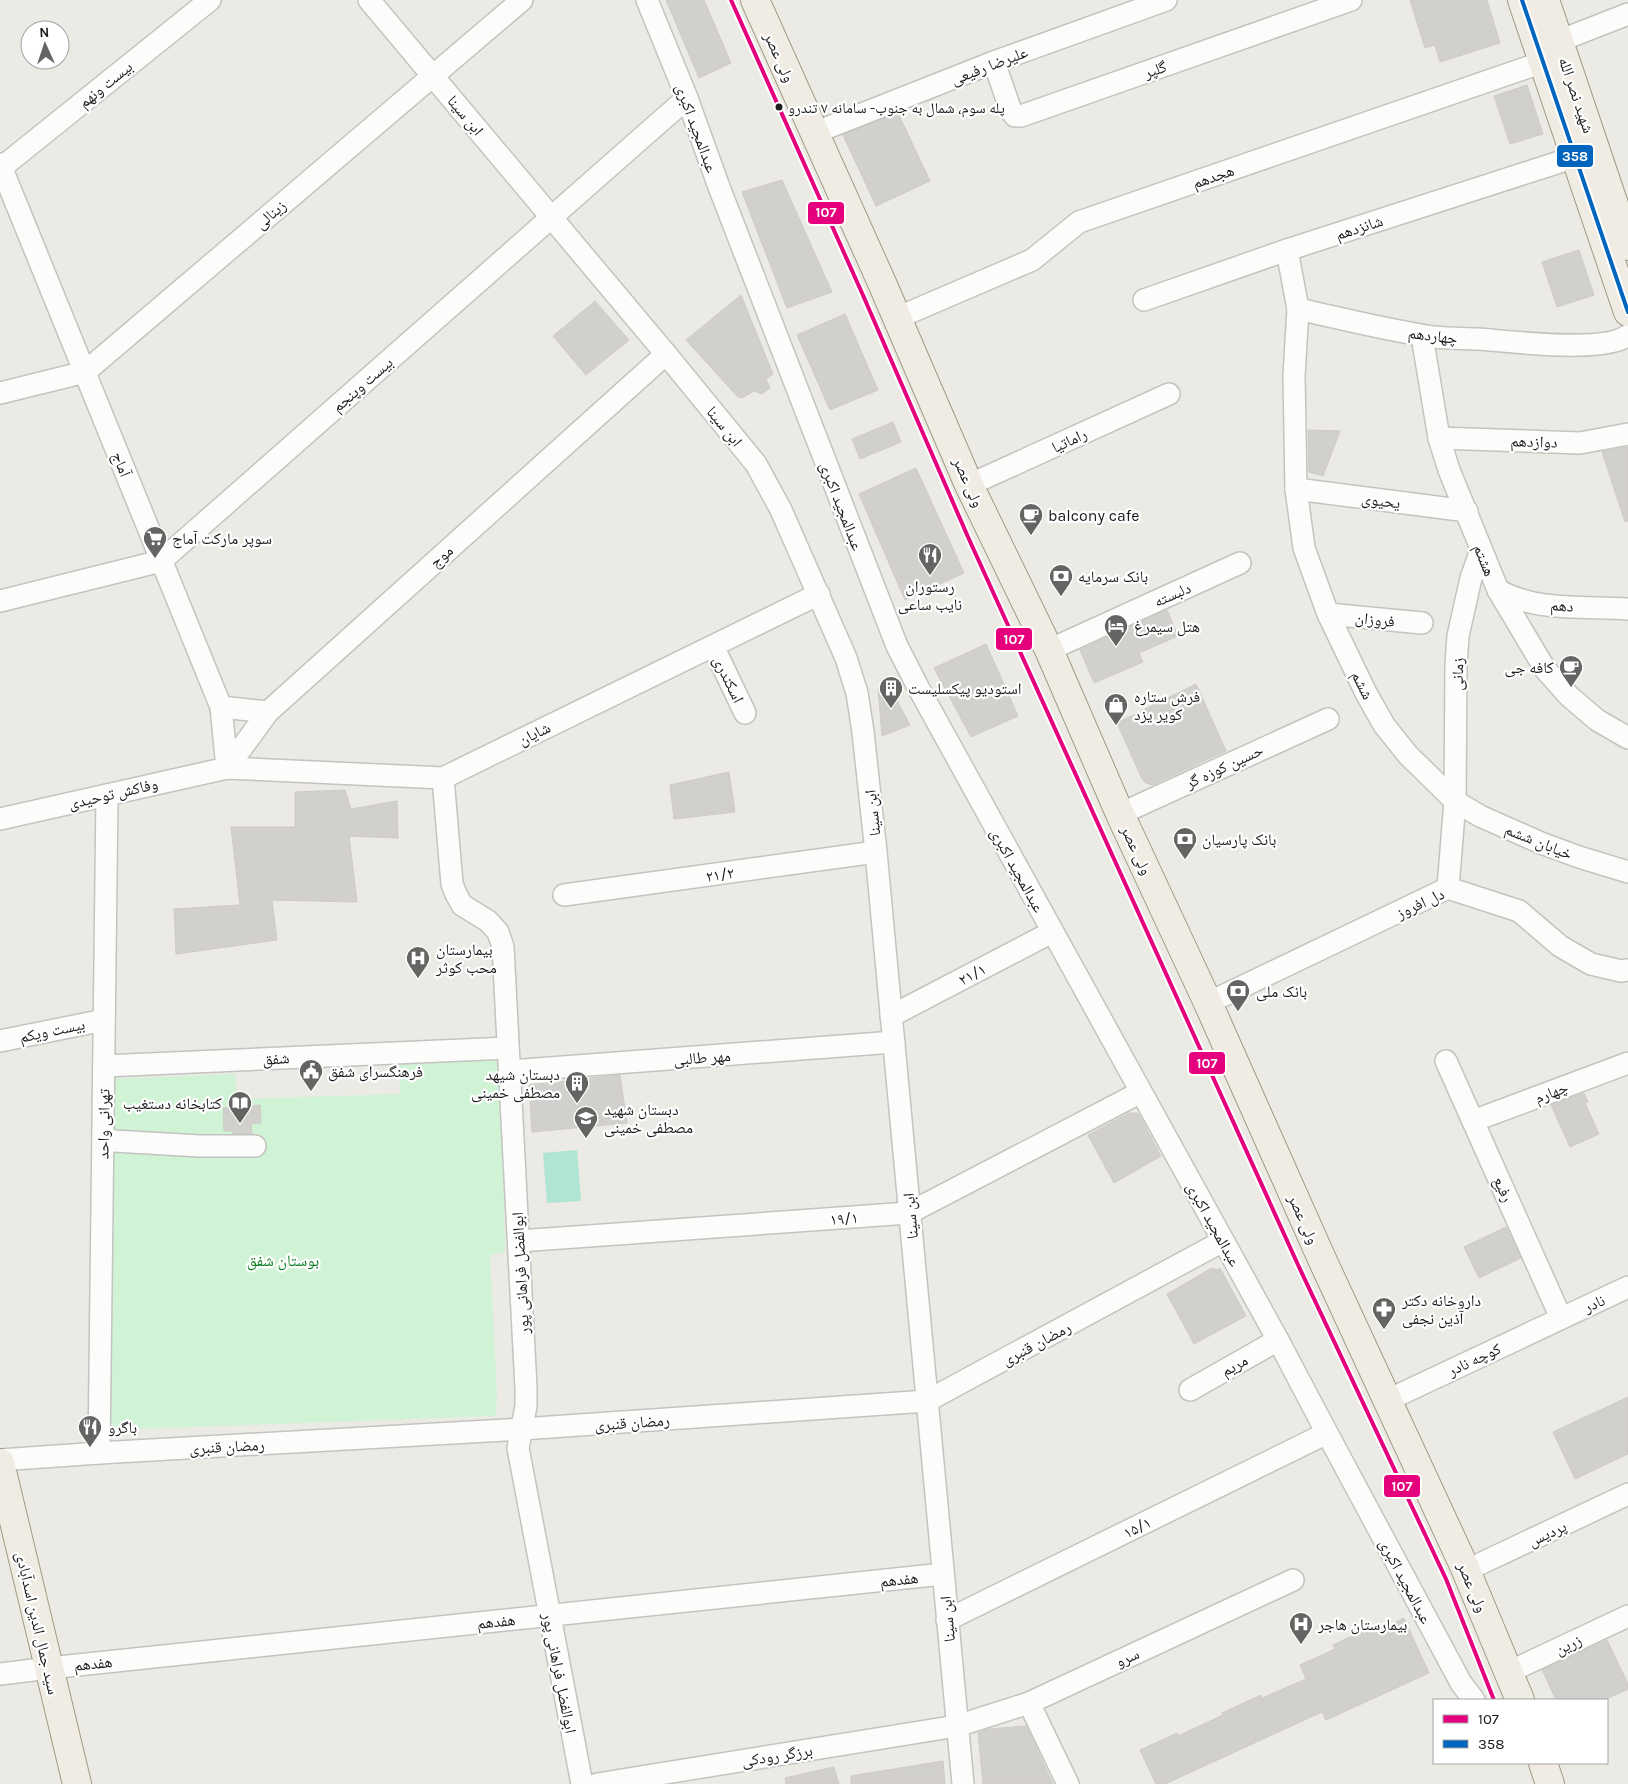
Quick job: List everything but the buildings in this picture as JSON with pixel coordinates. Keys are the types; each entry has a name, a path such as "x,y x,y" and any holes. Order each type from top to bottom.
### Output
{"main road":[{"name":"ولی عصر","path":"755,0 897,318 969,486 1049,650 1120,814 1208,1003 1321,1257 1465,1571 1520,1699"},
{"name":"شهید نصر الله","path":"1522,0 1551,51 1628,246"},
{"name":"شهید نصر الله","path":"1545,0 1551,51 1575,157 1628,312"},
{"name":"سید جمال الدین اسدآبادی","path":"0,1462 77,1784"},
{"path":"1543,1764 1550,1784"}],"street":[{"name":"بیست ونهم","path":"2,175 210,0"},
{"name":"ابن سینا","path":"369,0 756,464 782,510 846,658 857,693 876,852 962,1784"},
{"name":"زینالی","path":"0,393 85,372 522,0"},
{"name":"عبدالمجید اکبری","path":"647,0 687,98 719,187 898,646 919,689 1052,932 1278,1340 1461,1683 1473,1699"},
{"name":"علیرضا رفیعی","path":"814,133 994,62 1166,0"},
{"name":"گلپر","path":"994,62 1011,111 1014,116 1021,116 1351,0"},
{"name":"هجدهم","path":"897,318 1032,260 1079,222 1551,51 1628,14"},
{"name":"بیست وپنجم","path":"0,601 161,561 687,98"},
{"name":"شانزدهم","path":"1144,300 1287,250 1575,157"},
{"name":"آماج","path":"2,175 85,372 221,707 227,768"},
{"path":"1287,250 1298,309"},
{"name":"چهاردهم","path":"1298,309 1422,336 1584,345 1614,342 1623,340 1628,336"},
{"name":"ششم","path":"1298,309 1294,376 1296,488 1304,548 1328,614 1366,693 1384,725 1408,756 1455,801"},
{"name":"هشتم","path":"1422,336 1439,438 1449,470 1498,590 1545,669 1569,696 1597,720 1628,738"},
{"name":"موج","path":"227,768 268,712 666,354"},
{"name":"راماتیا","path":"969,486 1169,394"},
{"name":"دوازدهم","path":"1439,438 1580,442 1628,434"},
{"name":"یحیوی","path":"1296,488 1467,511"},
{"name":"زمانی","path":"1448,888 1455,801 1458,636 1471,578 1481,550"},
{"name":"دلبسته","path":"1049,650 1240,563"},
{"name":"دهم","path":"1498,590 1508,596 1533,603 1628,609"},
{"name":"شایان","path":"227,768 443,778 819,594"},
{"name":"فروزان","path":"1328,614 1422,623"},
{"name":"اسکندری","path":"713,646 746,712"},
{"path":"221,707 268,712"},
{"name":"حسین کوزه گر","path":"1120,814 1328,718"},
{"name":"وفاکش توحیدی","path":"0,819 227,768"},
{"name":"ابوالفضل فراهانی پور","path":"443,778 452,884 462,905 488,921 498,932 503,947 526,1388 526,1406 518,1448 582,1784"},
{"name":"تهرانی واحد","path":"99,1453 107,795"},
{"name":"خیابان ششم","path":"1455,801 1480,816 1541,844 1579,858 1628,872"},
{"name":"۲۱/۲","path":"564,895 876,852"},
{"name":"دل افروز","path":"1208,1003 1448,888 1519,911 1564,949 1592,964 1621,971 1628,970"},
{"name":"۲۱/۱","path":"891,1016 1052,932"},
{"name":"بیست‌ ویکم","path":"0,1041 104,1020"},
{"name":"مهر طالبی","path":"510,1071 894,1042"},
{"name":"شفق","path":"104,1066 508,1048"},
{"name":"رفیع","path":"1446,1061 1561,1318"},
{"name":"چهارم","path":"1473,1121 1628,1063"},
{"name":"۱۹/۱","path":"518,1241 909,1213 1141,1092"},
{"path":"103,1138 114,1141 200,1146 254,1146"},
{"name":"رمضان قنبری","path":"0,1462 99,1453 522,1429 927,1402 1223,1241"},
{"name":"نادر","path":"1561,1318 1628,1287"},
{"name":"کوچه نادر","path":"1388,1400 1561,1318"},
{"name":"مریم","path":"1190,1390 1278,1340"},
{"name":"۱۵/۱","path":"947,1620 1327,1433"},
{"name":"پردیس","path":"1465,1571 1628,1494"},
{"name":"هفدهم","path":"0,1674 943,1574"},
{"name":"سرو","path":"957,1726 1029,1703 1293,1580"},
{"name":"زرین","path":"1509,1672 1628,1616"},
{"path":"1029,1703 1068,1784"},
{"name":"برزگر رودکی","path":"597,1784 957,1726"}],"green space":[{"name":"بوستان شفق","path":"501,1057 505,1252 490,1255 497,1395 496,1416 108,1430 110,1079 235,1074 237,1099 400,1094 400,1063"},
{"path":"577,1150 581,1201 547,1203 543,1153"}],"transit line":[{"name":"107","path":"731,0 862,293 968,537 1299,1267 1446,1579 1494,1699"},
{"name":"358","path":"1522,0 1628,312"}],"place":[{"name":"پله سوم، شمال به جنوب- سامانه ۷ تندرو","path":"779,107"},
{"name":"balcony cafe","path":"1031,536"},
{"name":"سوپر مارکت آماج","path":"155,559"},
{"name":"رستوران نایب ساعی","path":"930,576"},
{"name":"بانک سرمایه","path":"1061,597"},
{"name":"هتل سیمرغ","path":"1116,647"},
{"name":"کافه جی","path":"1571,688"},
{"name":"استودیو پیکسلیست","path":"891,709"},
{"name":"فرش ستاره کویر یزد","path":"1116,726"},
{"name":"بانک پارسیان","path":"1185,860"},
{"name":"بیمارستان محب کوثر","path":"418,979"},
{"name":"بانک ملی","path":"1238,1012"},
{"name":"فرهنگسرای شفق","path":"311,1092"},
{"name":"دبستان شیهد مصطفی خمینی","path":"577,1104"},
{"name":"کتابخانه دستغیب","path":"240,1124"},
{"name":"دبستان شهید مصطفی خمینی","path":"586,1139"},
{"name":"داروخانه دکتر آذین نجفی","path":"1384,1330"},
{"name":"باگرو","path":"90,1448"},
{"name":"بیمارستان هاجر","path":"1301,1645"}]}
